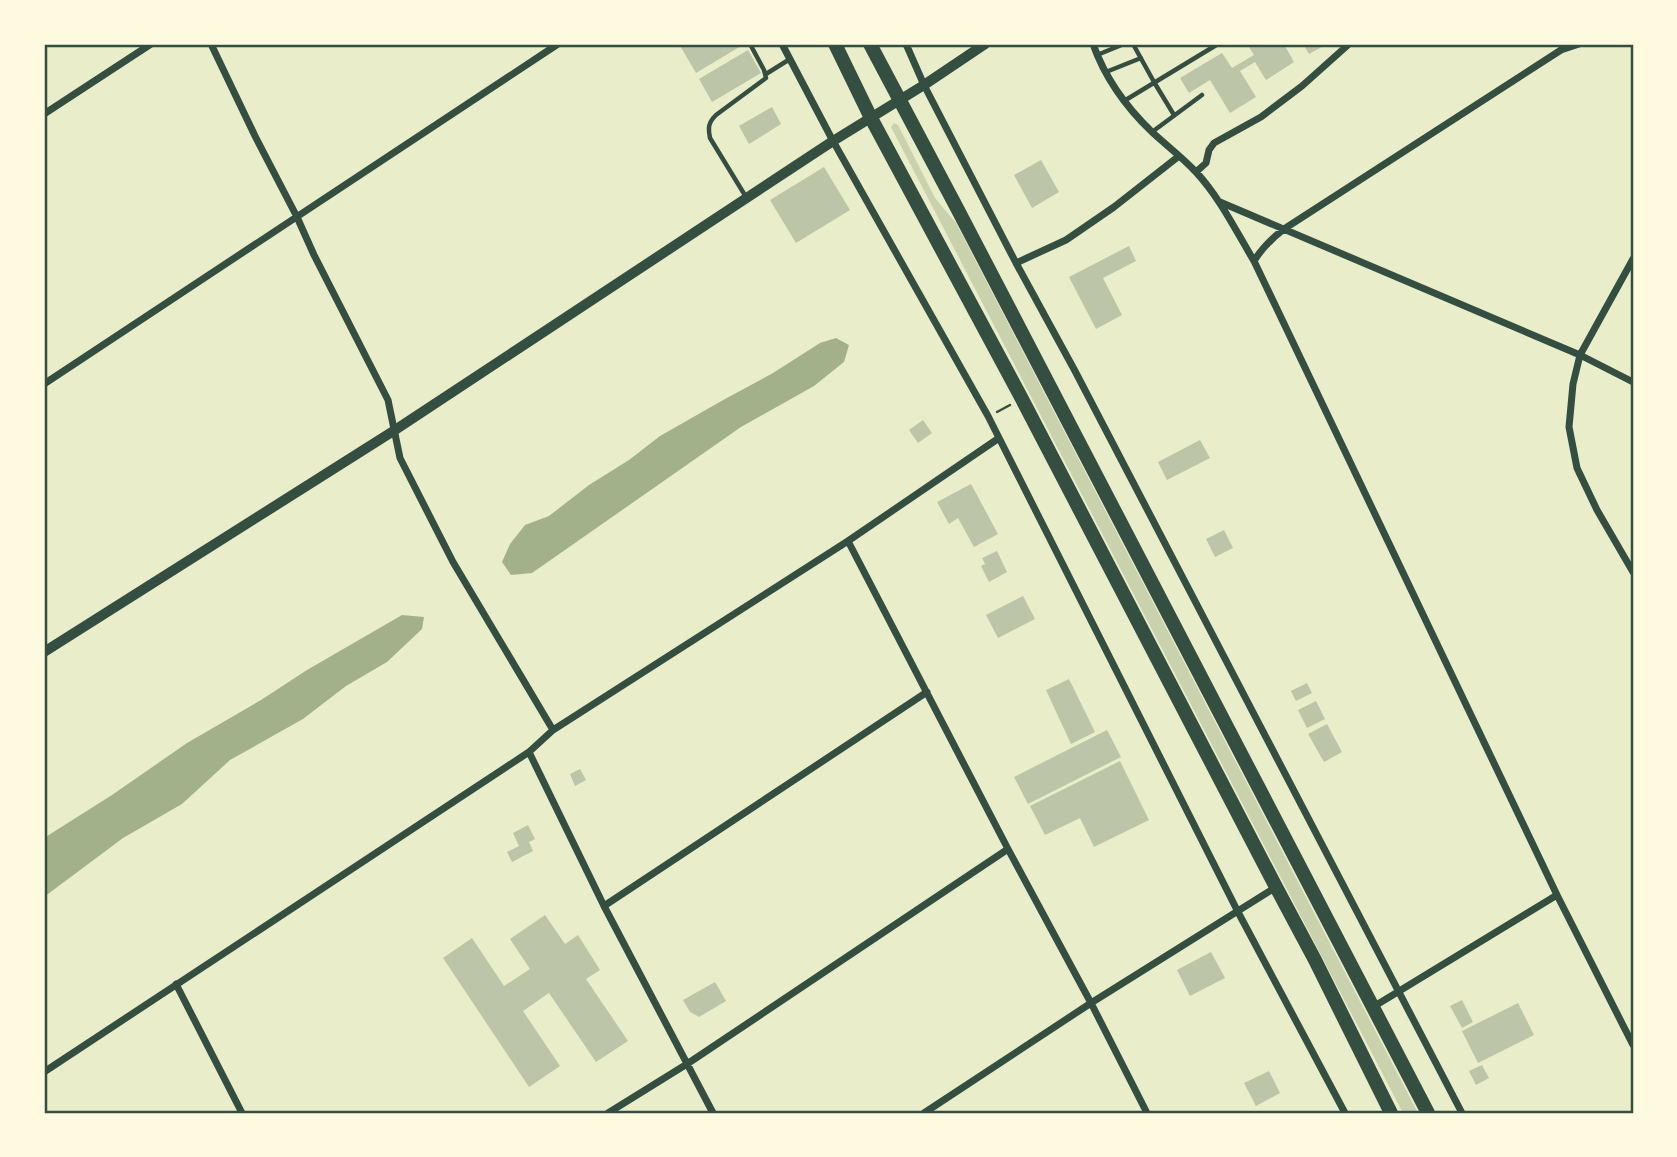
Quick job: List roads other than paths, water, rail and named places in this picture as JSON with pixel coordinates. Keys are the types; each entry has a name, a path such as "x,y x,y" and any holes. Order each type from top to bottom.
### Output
{"main road":[{"path":"835,44 871,118 1028,411 1315,960 1391,1113"},
{"path":"870,44 1428,1113"}],"street":[{"path":"44,114 151,44"},
{"path":"211,44 388,400 400,458 453,562 552,730"},
{"path":"44,384 558,44"},
{"path":"782,44 833,141 988,416 1238,912 1345,1113"},
{"path":"906,44 924,85 1016,263 1462,1113"},
{"path":"44,652 395,430 985,44"},
{"path":"1093,44 1105,72 1124,101 1152,132 1196,172 1220,202 1254,261 1557,895 1633,1045"},
{"path":"1196,172 1206,163 1214,143 1261,117 1349,44"},
{"path":"1254,261 1272,238 1284,229 1561,50 1578,44"},
{"path":"1016,263 1066,240 1114,207 1179,156"},
{"path":"1220,202 1580,355 1633,382"},
{"path":"1633,259 1580,355 1573,384 1569,427 1577,468 1597,510 1633,572"},
{"path":"44,1072 529,752 552,730 848,541 999,438"},
{"path":"848,541 1147,1113"},
{"path":"604,906 927,692"},
{"path":"529,752 604,906 713,1113"},
{"path":"608,1113 1008,849"},
{"path":"924,1113 1091,1003 1276,887"},
{"path":"1373,1007 1557,895"},
{"path":"176,984 242,1113"}],"lane":[{"path":"750,44 766,74"},
{"path":"1097,55 1124,44"},
{"path":"1133,44 1174,115"},
{"path":"1124,101 1218,44"},
{"path":"1105,72 1141,58"},
{"path":"747,198 710,138 708,129 716,115 762,82 766,74 790,59"},
{"path":"1152,132 1202,95"}]}
